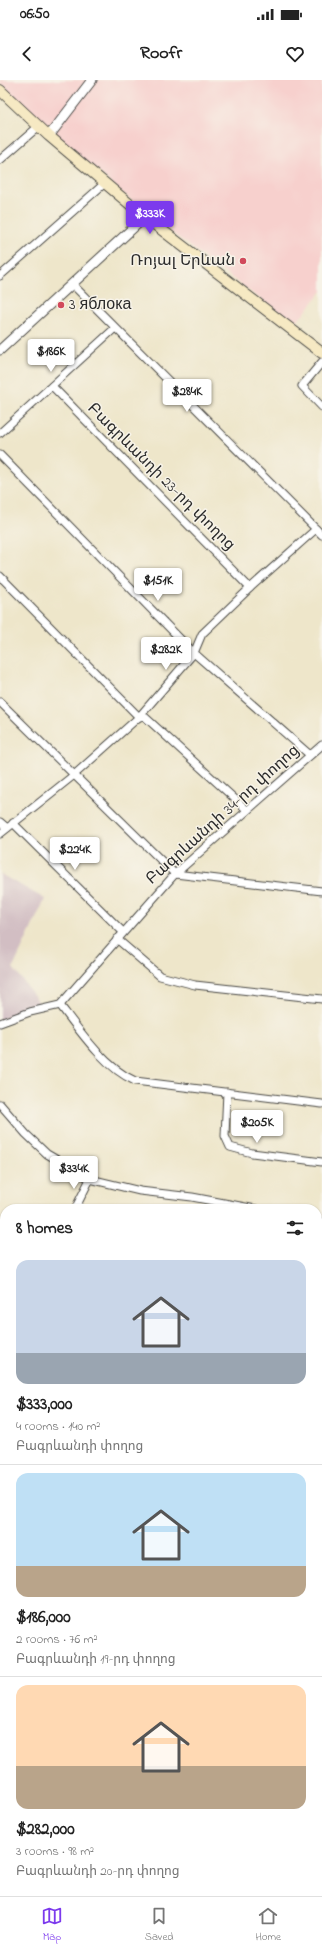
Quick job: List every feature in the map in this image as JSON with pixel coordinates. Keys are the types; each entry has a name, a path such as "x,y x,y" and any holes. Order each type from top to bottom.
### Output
{"main road":[{"path":"0,90 49,136 145,217 322,353"}],"street":[{"path":"49,136 92,80"},
{"path":"0,160 39,126"},
{"path":"0,276 104,183"},
{"path":"0,350 145,217"},
{"path":"72,284 322,534"},
{"path":"0,433 115,328"},
{"path":"322,362 302,386 322,407"},
{"name":"Բագրևանդի 23-րդ փողոց","path":"52,386 250,588"},
{"path":"0,455 194,653 310,755"},
{"path":"0,834 74,775 139,717 194,653 202,634 250,588 316,529"},
{"path":"0,576 139,717 144,716 247,810"},
{"path":"0,702 174,874 322,891"},
{"name":"Բագրևանդի 34-րդ փողոց","path":"60,1005 174,874 322,745"},
{"path":"0,822 6,828"},
{"path":"13,823 123,932"},
{"path":"117,939 160,976 195,985 322,999"},
{"path":"0,1023 30,1012 60,1005 87,1042 126,1077 135,1081 322,1104"},
{"path":"227,1092 225,1136 230,1146 252,1153 322,1162"},
{"path":"0,1104 26,1134 47,1154 90,1178 140,1191 192,1197 229,1204"},
{"path":"77,1204 90,1178"}],"shaded area":[{"path":"0,80 322,80 322,291 302,316 292,323 156,221 0,89"},
{"path":"0,874 45,899 13,968 41,1005 0,1020"}],"place":[{"name":"Ռոյալ Երևան","path":"243,261"},
{"name":"3 яблока","path":"61,305"}]}
